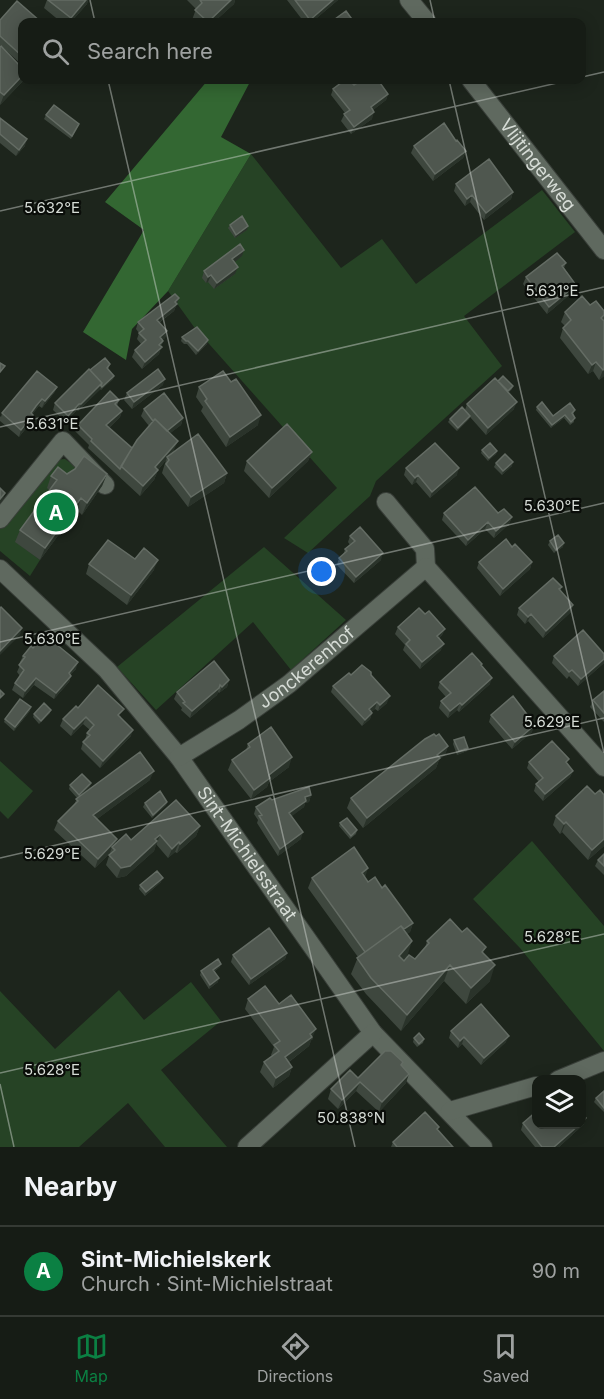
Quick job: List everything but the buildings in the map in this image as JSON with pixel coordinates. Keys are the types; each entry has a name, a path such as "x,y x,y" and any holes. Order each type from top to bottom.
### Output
{"street":[{"path":"409,0 424,18"},
{"name":"Vlijtingerweg","path":"474,84 604,250"},
{"path":"0,519 63,441 105,485"},
{"path":"386,502 425,549 426,567 604,767"},
{"name":"Jonckerenhof","path":"179,757 239,720 289,684 426,567"},
{"name":"Sint-Michielsstraat","path":"0,569 107,670 179,757 373,1033 483,1147"},
{"path":"247,1147 373,1033"},
{"path":"571,1075 604,1062"},
{"path":"450,1112 532,1087"}],"green space":[{"path":"205,84 249,84 221,137 251,154 168,291 132,329 126,360 83,332 144,230 105,202"},
{"path":"251,154 341,268 382,239 416,284 542,190 575,232 464,316 502,366 376,481 370,496 308,553 284,538 337,488 194,327 168,291"},
{"path":"65,459 79,469 52,492 16,542 40,560 30,576 0,551 0,528 53,460"},
{"path":"264,547 346,620 291,670 253,622 156,710 117,667"},
{"path":"0,761 33,791 8,819 0,811"},
{"path":"532,841 604,926 604,1051 520,948 473,899"},
{"path":"191,982 221,1021 161,1070 227,1147 165,1147 128,1103 79,1147 0,1147 0,991 55,1049 119,990 144,1020"}],"place":[{"name":"Sint-Michielskerk","path":"56,512"}]}
